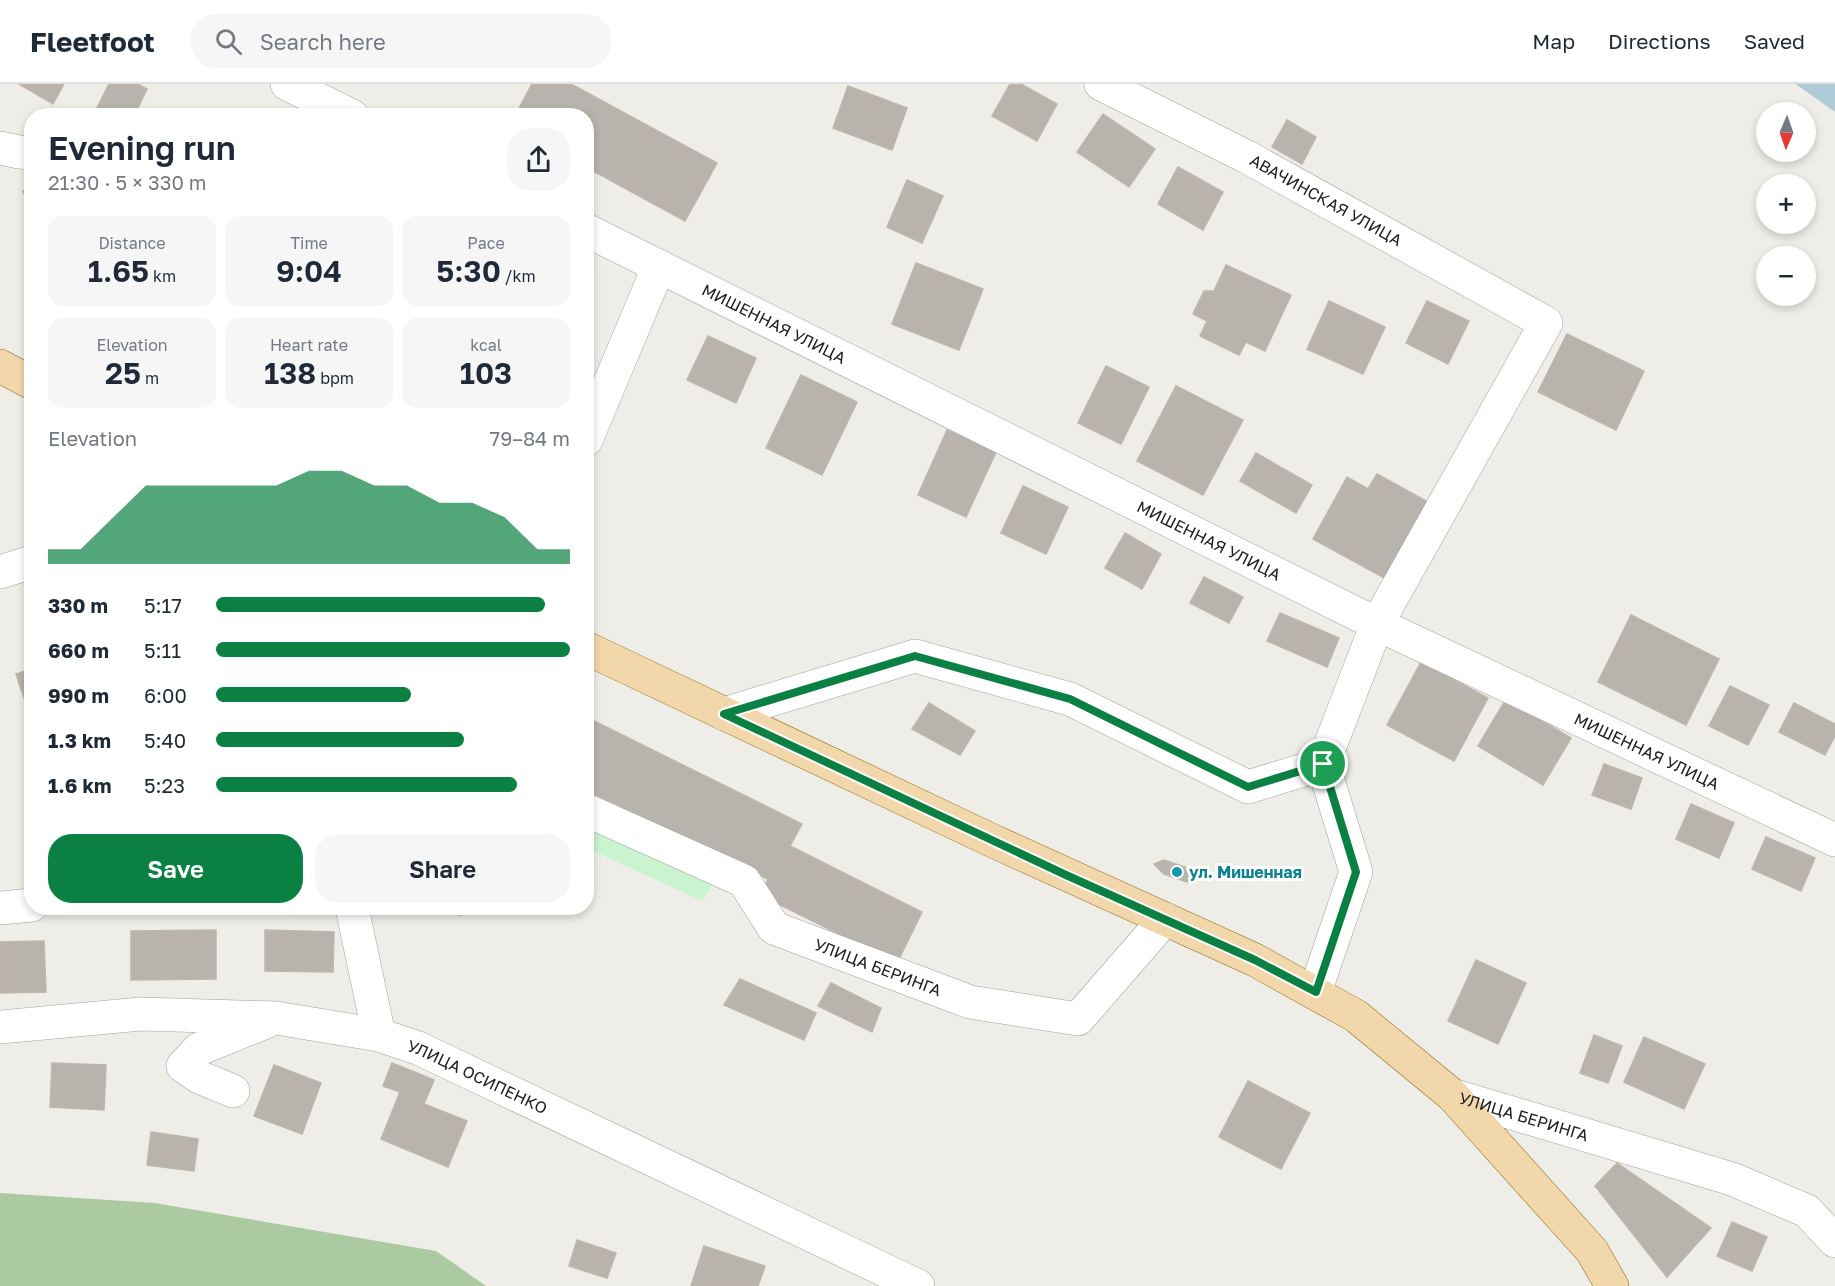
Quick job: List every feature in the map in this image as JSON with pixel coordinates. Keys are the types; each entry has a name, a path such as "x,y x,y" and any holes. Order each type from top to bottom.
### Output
{"main road":[{"path":"0,366 24,379"},
{"name":"УЛИЦА БЕРИНГА","path":"594,652 1255,960 1356,1016 1452,1095"},
{"path":"1452,1095 1592,1251 1612,1286"}],"street":[{"path":"287,84 336,108"},
{"name":"АВАЧИНСКАЯ УЛИЦА","path":"1101,84 1248,157 1546,323 1377,624"},
{"path":"0,148 24,153"},
{"name":"МИШЕННАЯ УЛИЦА","path":"594,234 1377,624 1835,840"},
{"path":"594,414 659,266"},
{"path":"0,572 24,564"},
{"path":"1316,992 1356,872 1323,764 1377,624"},
{"path":"724,714 915,656 1070,699 1248,787 1323,764"},
{"name":"УЛИЦА БЕРИНГА","path":"594,814 744,881 774,928 969,1002 1078,1019 1166,919"},
{"path":"0,908 24,906"},
{"path":"353,915 379,1035"},
{"name":"УЛИЦА ОСИПЕНКО","path":"0,1027 141,1014 276,1018 379,1035 429,1053 918,1286"},
{"path":"233,1091 199,1077 183,1066 200,1049 276,1018"},
{"name":"УЛИЦА БЕРИНГА","path":"1452,1095 1732,1179 1807,1211 1835,1241"}],"green space":[{"path":"594,813 721,871 702,901 594,851"},
{"path":"0,1193 155,1203 436,1251 486,1286 0,1286"}],"water":[{"path":"1835,84 1835,112 1797,85"}],"building":[{"path":"19,84 64,84 53,104"},
{"path":"109,84 138,84 147,89 138,108 97,108"},
{"path":"532,84 571,84 717,163 685,221 594,171 594,108 519,108"},
{"path":"1010,84 1021,84 1057,104 1037,141 992,116"},
{"path":"848,86 907,108 892,150 833,128"},
{"path":"1103,114 1155,149 1129,187 1077,152"},
{"path":"1287,120 1316,137 1302,164 1272,147"},
{"path":"1178,167 1223,192 1203,230 1158,204"},
{"path":"907,180 943,196 922,243 887,227"},
{"path":"916,263 983,289 959,350 892,324"},
{"path":"1226,265 1291,295 1265,351 1246,342 1239,355 1200,336 1207,321 1193,314 1204,291 1214,291"},
{"path":"1329,301 1385,327 1363,374 1307,349"},
{"path":"1427,301 1469,321 1448,364 1406,343"},
{"path":"1567,334 1644,371 1616,430 1538,392"},
{"path":"708,336 756,358 736,403 687,380"},
{"path":"1106,366 1149,387 1121,444 1078,423"},
{"path":"801,375 857,402 822,475 766,448"},
{"path":"1176,386 1243,420 1203,495 1137,461"},
{"path":"947,430 996,452 966,517 918,495"},
{"path":"1256,453 1312,485 1296,513 1240,481"},
{"path":"1377,474 1428,502 1386,579 1313,539 1347,477 1368,489"},
{"path":"1023,486 1068,507 1046,554 1001,533"},
{"path":"1125,533 1161,554 1142,589 1105,568"},
{"path":"1204,577 1243,597 1229,623 1190,603"},
{"path":"1280,613 1339,638 1327,667 1267,641"},
{"path":"1631,615 1719,659 1686,725 1598,682"},
{"path":"1421,662 1488,698 1454,761 1387,725"},
{"path":"24,672 24,698 16,674"},
{"path":"1730,686 1769,705 1748,745 1709,726"},
{"path":"1506,699 1571,738 1543,785 1478,746"},
{"path":"929,703 975,731 960,755 912,729"},
{"path":"1794,703 1835,724 1835,736 1825,755 1779,732"},
{"path":"594,721 802,824 790,846 922,912 897,963 760,895 768,879 594,794"},
{"path":"1604,764 1642,778 1631,809 1592,795"},
{"path":"1691,804 1734,823 1719,858 1676,839"},
{"path":"1766,837 1815,858 1801,891 1752,869"},
{"name":"ул. Мишенная","path":"1164,860 1191,869 1195,878 1187,882 1164,874 1154,864"},
{"path":"216,930 216,979 131,980 131,931"},
{"path":"265,930 334,932 333,972 265,971"},
{"path":"44,941 46,992 0,993 0,942"},
{"path":"1476,960 1526,983 1498,1044 1448,1021"},
{"path":"740,979 816,1013 804,1040 724,1005"},
{"path":"831,983 881,1008 872,1032 818,1006"},
{"path":"1594,1035 1622,1046 1608,1083 1580,1073"},
{"path":"1644,1037 1705,1064 1684,1109 1624,1082"},
{"path":"52,1063 106,1065 104,1110 50,1107"},
{"path":"392,1063 434,1080 424,1104 467,1121 448,1167 381,1139 400,1092 383,1086"},
{"path":"274,1065 321,1083 302,1134 254,1116"},
{"path":"1248,1081 1310,1113 1281,1169 1219,1137"},
{"path":"151,1132 198,1139 194,1171 147,1165"},
{"path":"1617,1163 1711,1228 1667,1277 1595,1186"},
{"path":"1732,1222 1767,1237 1752,1271 1717,1256"},
{"path":"577,1240 616,1253 607,1278 569,1266"},
{"path":"704,1246 765,1266 758,1286 691,1286"}],"place":[{"name":"ул. Мишенная","path":"1177,872"}],"route":[{"path":"915,656 1070,699 1248,787 1323,764 1356,872 1316,992 1202,935 1066,875 724,714 915,656"}]}
